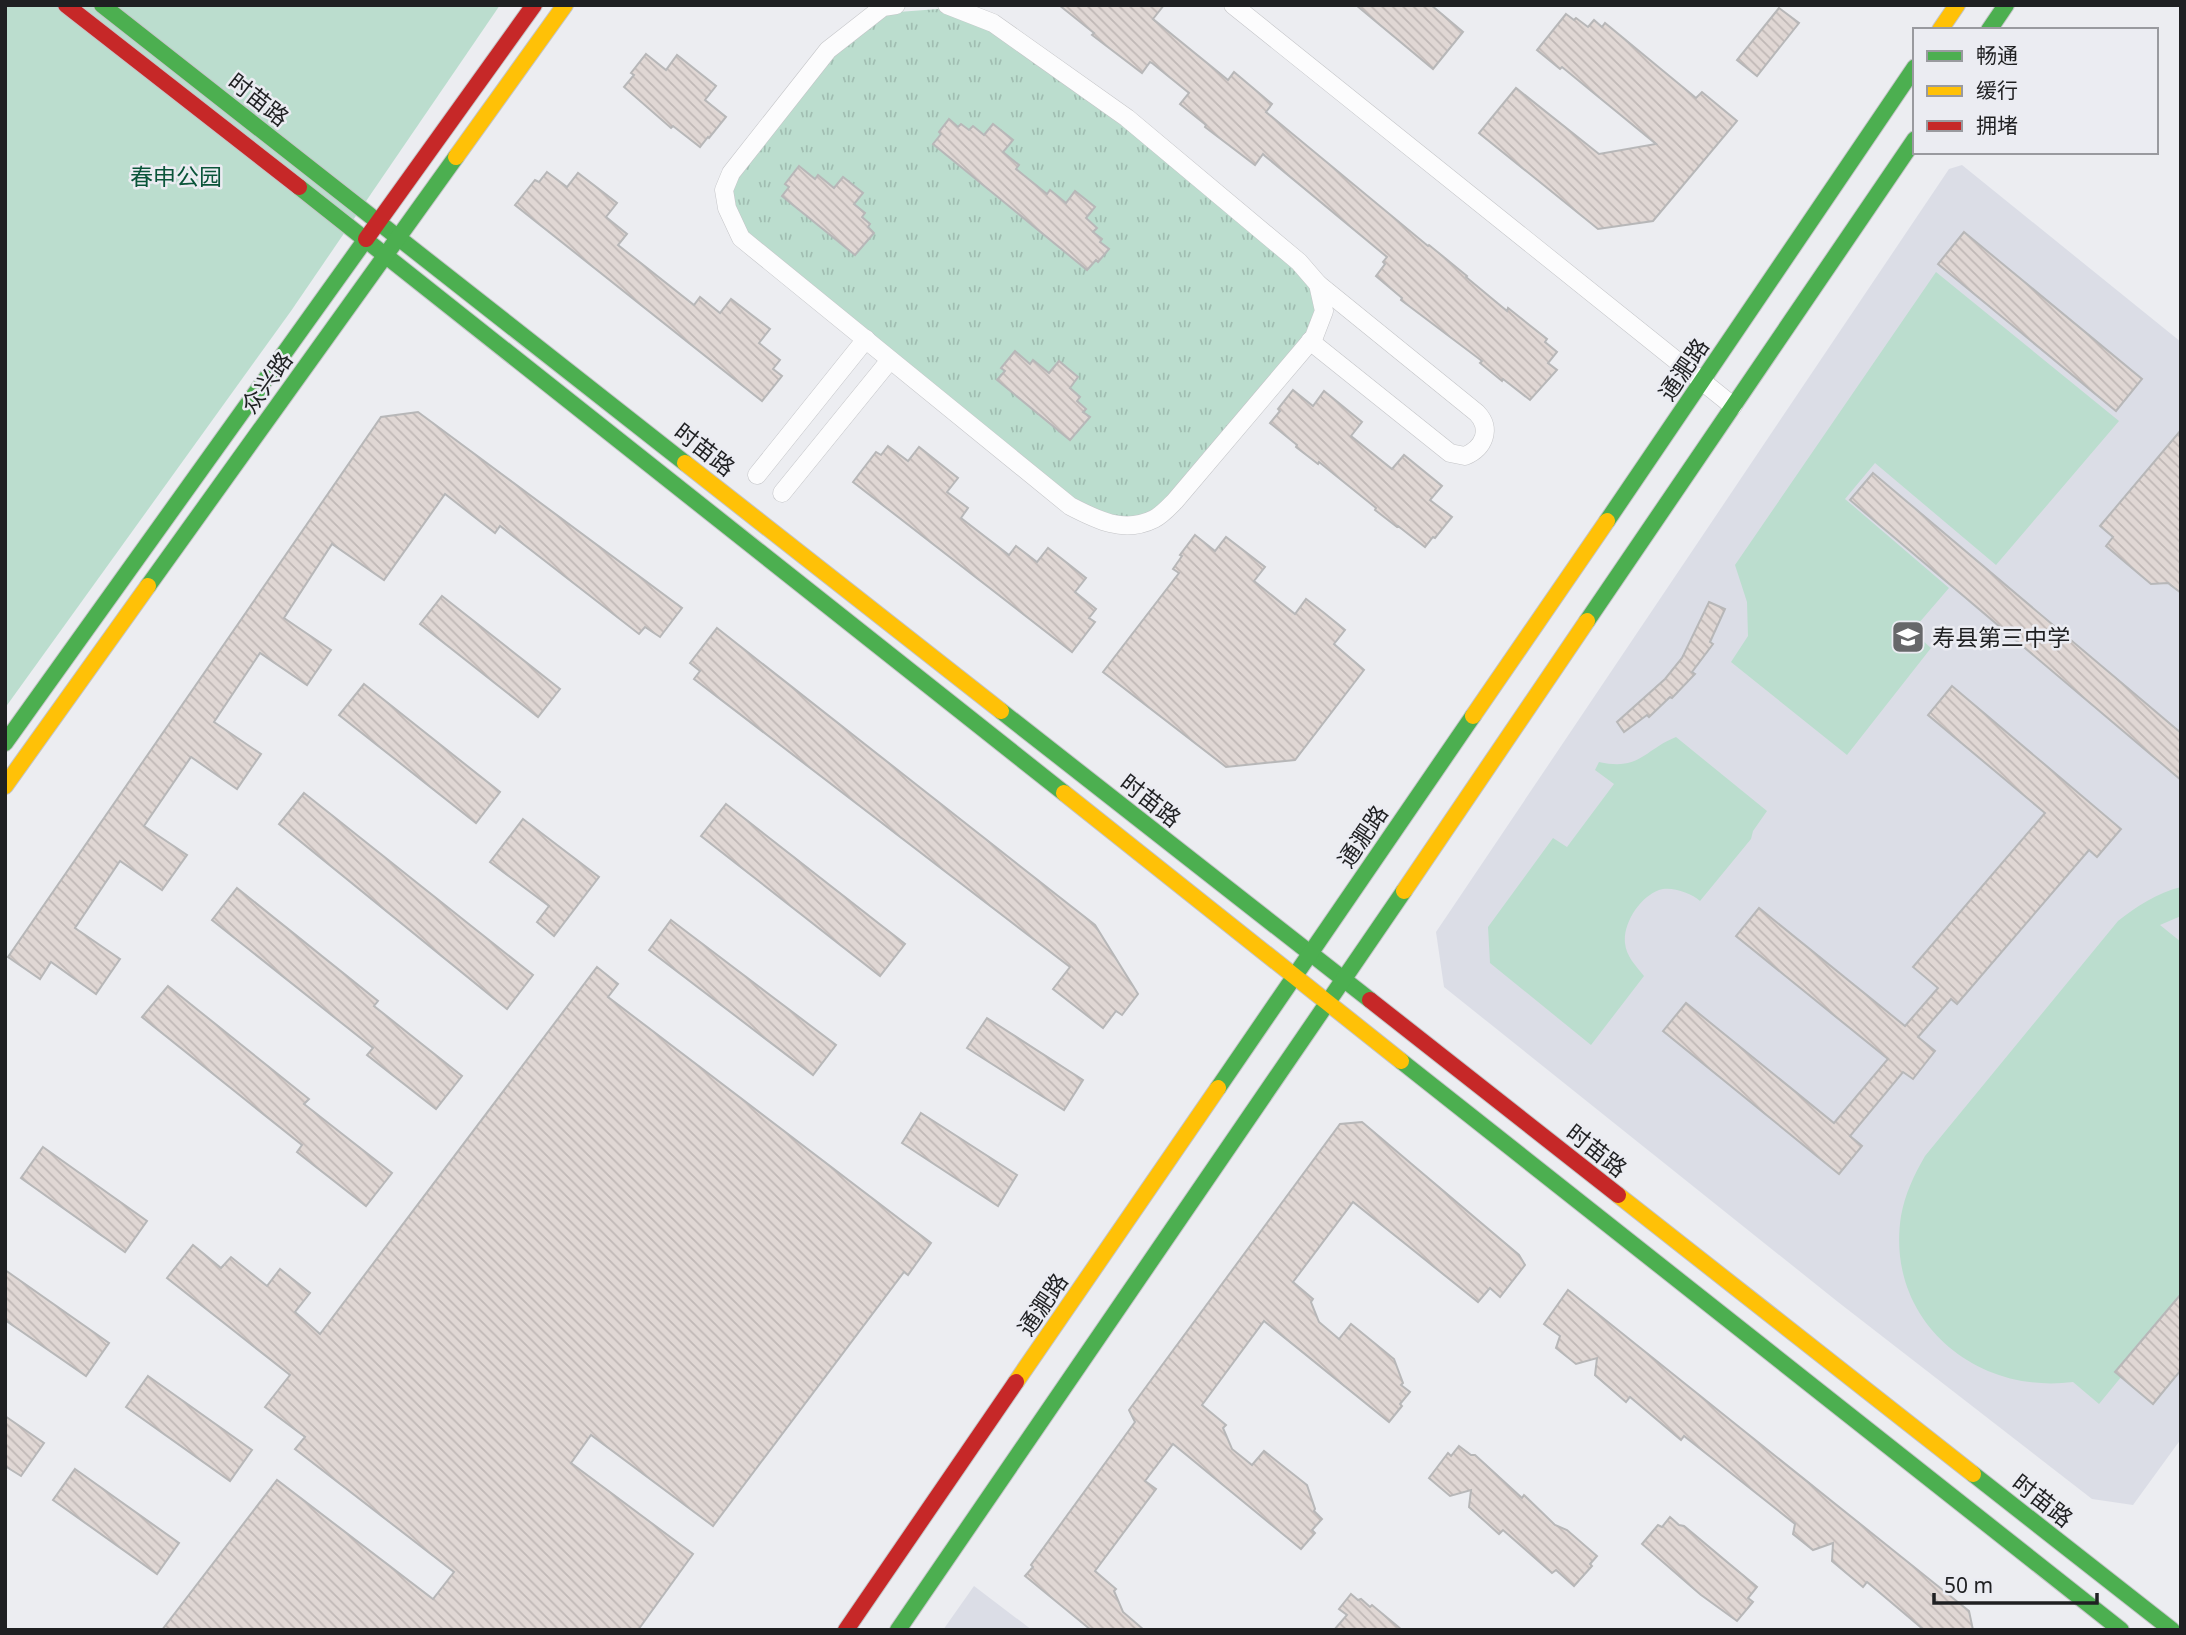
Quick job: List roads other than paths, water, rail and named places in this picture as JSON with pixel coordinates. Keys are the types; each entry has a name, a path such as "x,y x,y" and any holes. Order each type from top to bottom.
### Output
{"street":[{"name":"时苗路","path":"66,5 385,254 2113,1627"},
{"name":"时苗路","path":"102,5 2129,1597 2153,1624 2172,1630"},
{"name":"众兴路","path":"5,743 534,5"},
{"name":"众兴路","path":"5,786 565,5"},
{"path":"896,5 883,7 828,50 731,173 724,190 727,208 741,238 1070,506 1100,522 1128,527 1154,519 1175,501 1314,337 1324,311 1318,284"},
{"path":"947,5 993,23 1127,118 1299,262 1318,284 1477,413 1485,425 1483,442 1465,456 1444,450 1310,341"},
{"path":"1234,5 1734,406"},
{"path":"1941,28 1957,5"},
{"path":"1990,28 2006,5"},
{"name":"通淝路","path":"846,1630 1913,70"},
{"path":"898,1630 1913,142"},
{"path":"757,475 866,340"},
{"path":"782,493 890,360"},
{"path":"2113,1627 2129,1597"}],"place":[{"name":"寿县第三中学","path":"1908,637"}],"park label":[{"name":"春申公园","path":"176,176"}]}
